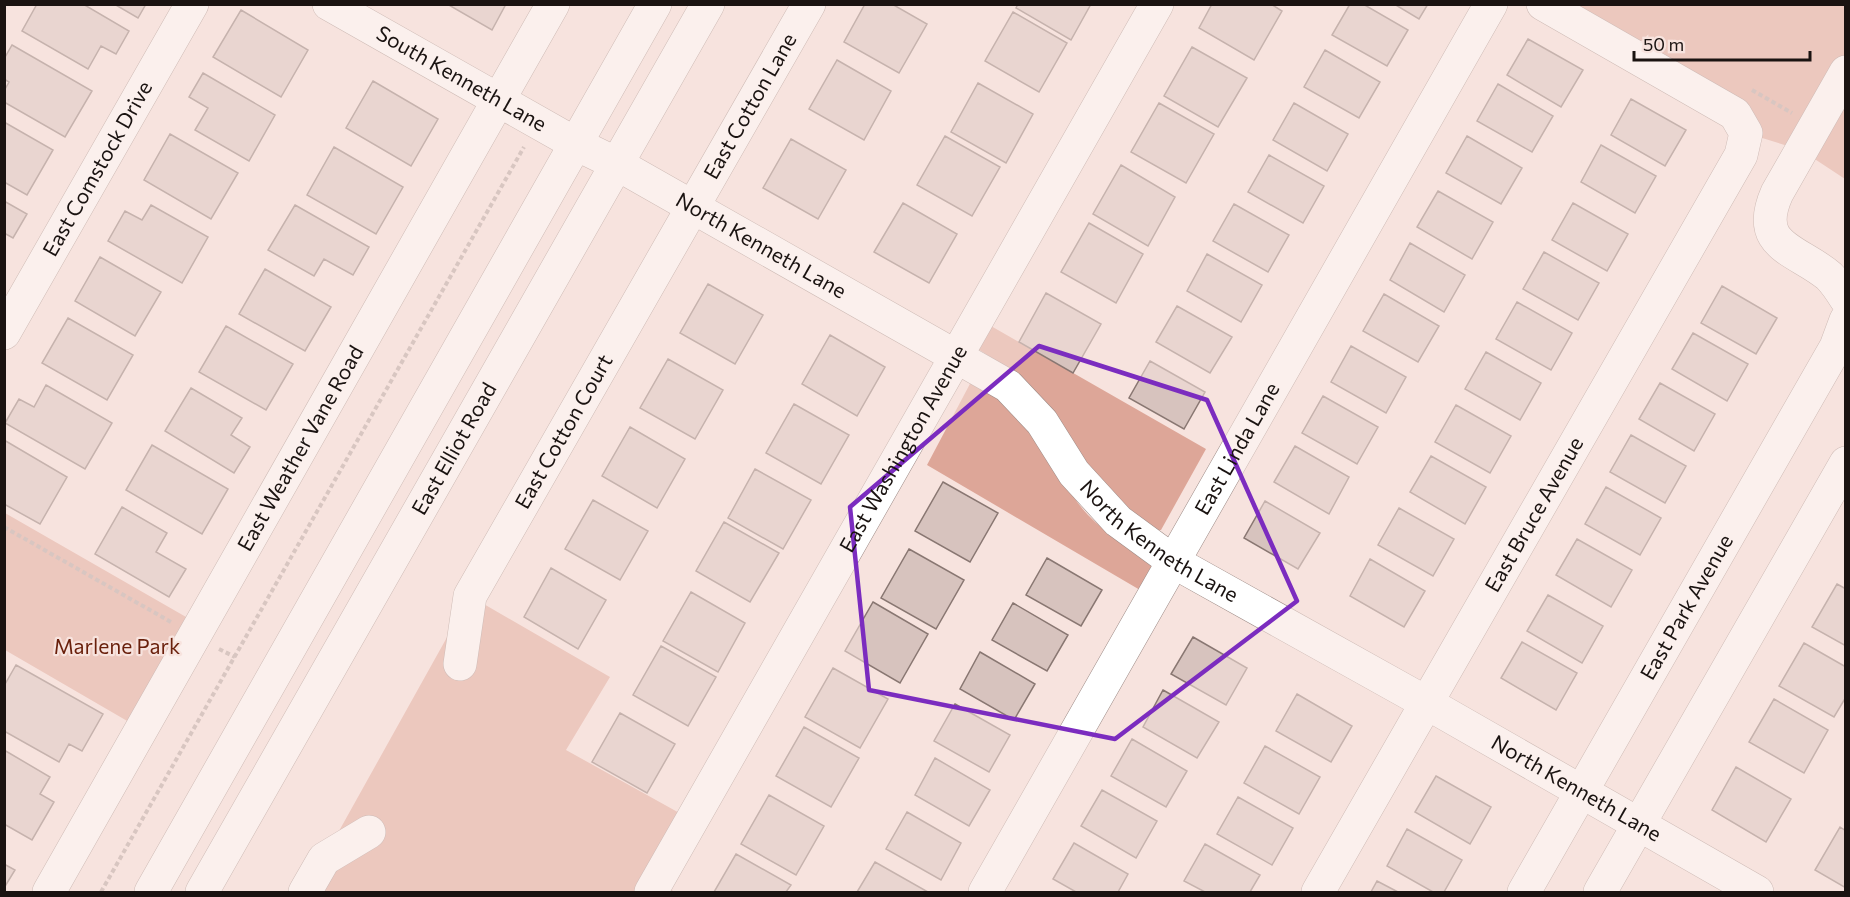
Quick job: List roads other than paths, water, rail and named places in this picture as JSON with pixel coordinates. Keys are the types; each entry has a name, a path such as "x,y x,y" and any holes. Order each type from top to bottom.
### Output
{"street":[{"name":"East Comstock Drive","path":"4,333 192,4"},
{"name":"South Kenneth Lane","path":"329,4 596,154"},
{"name":"East Weather Vane Road","path":"49,892 552,4"},
{"name":"East Elliot Road","path":"202,892 596,154 655,4"},
{"name":"East Elliot Road","path":"151,892 596,154 708,4"},
{"name":"East Cotton Lane","path":"694,208 809,4"},
{"name":"East Washington Avenue","path":"651,892 1157,4"},
{"name":"East Linda Lane","path":"985,892 1491,4"},
{"name":"East Bruce Avenue","path":"1318,892 1741,155 1746,133 1735,114 1543,4"},
{"path":"1845,72 1777,193 1770,209 1769,223 1775,237 1787,249 1829,276 1845,299"},
{"name":"North Kenneth Lane","path":"596,154 1008,386 1042,422 1074,473 1118,521 1174,562 1582,791 1756,892"},
{"name":"East Cotton Court","path":"460,664 470,596 694,208"},
{"name":"East Park Avenue","path":"1524,892 1836,347 1845,320"},
{"path":"1600,892 1845,463"},
{"path":"305,892 324,859 369,832"}],"park label":[{"name":"Marlene Park","path":"117,647"}]}
